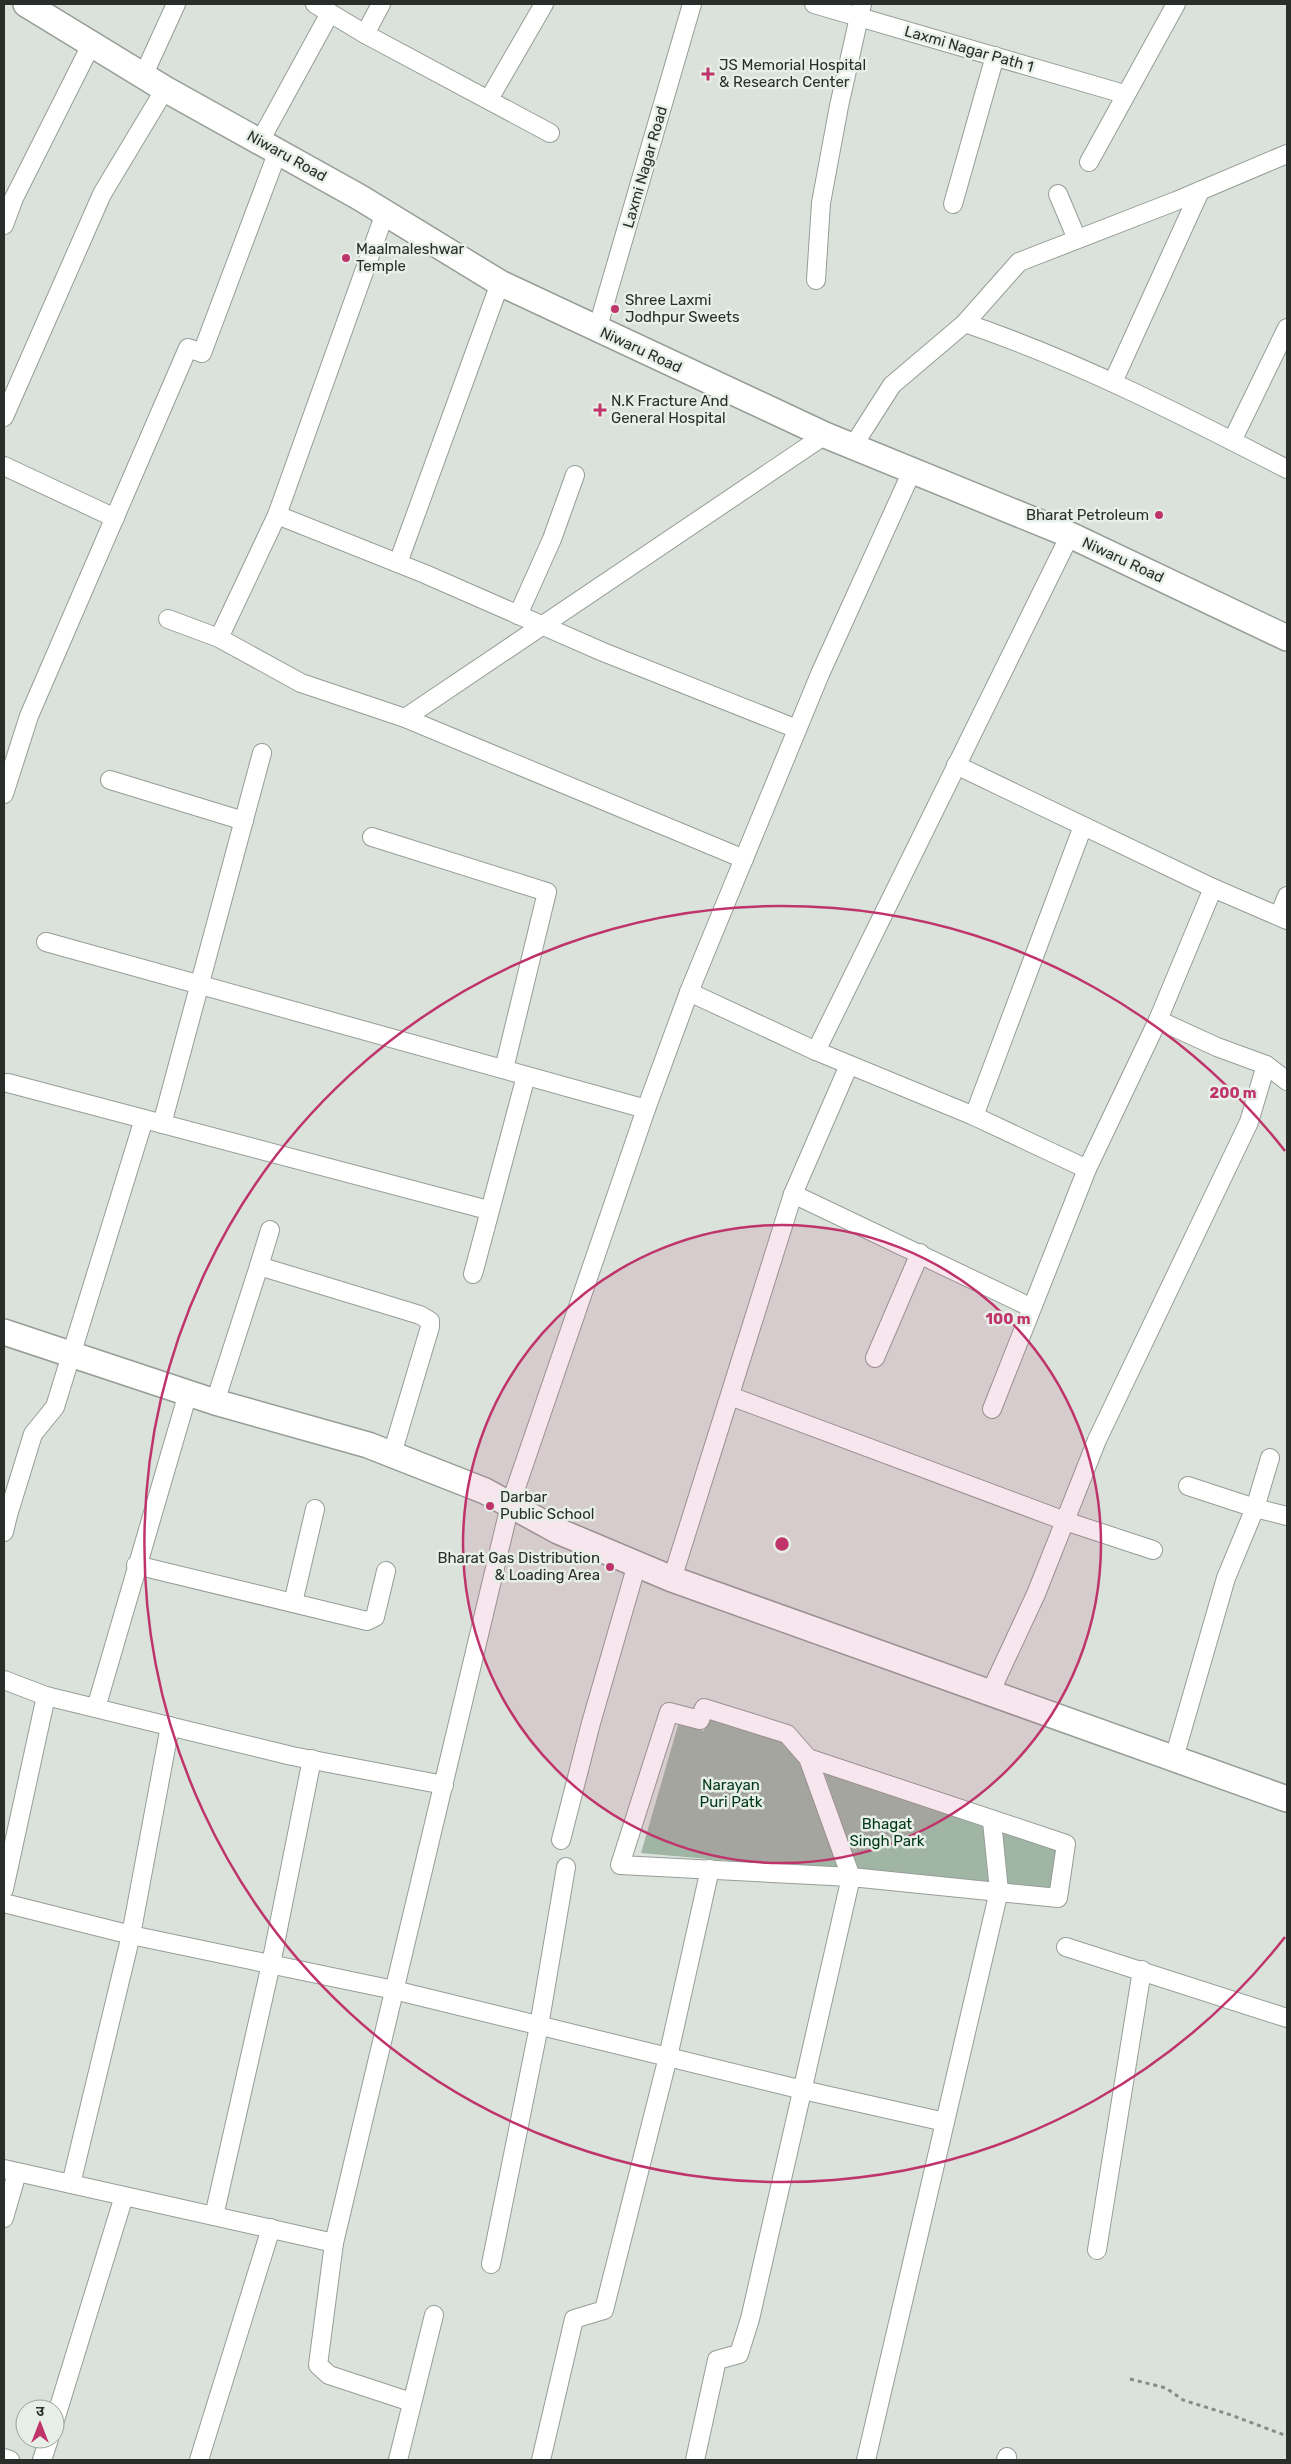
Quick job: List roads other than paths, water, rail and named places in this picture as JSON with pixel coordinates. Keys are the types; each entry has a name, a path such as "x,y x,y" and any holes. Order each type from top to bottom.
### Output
{"street":[{"name":"Niwaru Road","path":"26,4 144,74 164,89 269,146 385,213 500,283 825,435 1070,535 1287,638"},
{"path":"144,74 176,4"},
{"path":"365,34 381,4"},
{"path":"489,99 544,4"},
{"name":"Laxmi Nagar Road","path":"597,330 692,4"},
{"name":"Laxmi Nagar Path 1","path":"814,4 860,10 994,56 1124,94"},
{"path":"1089,162 1124,94 1176,4"},
{"path":"4,794 29,716 188,348 202,353 269,146 323,8 365,34 550,133"},
{"path":"816,280 821,202 860,10"},
{"path":"4,224 14,198 92,43"},
{"path":"953,204 994,56"},
{"path":"4,417 102,194 164,89"},
{"path":"853,446 892,384 965,323 1019,262 1200,191 1287,154"},
{"path":"1113,382 1200,191"},
{"path":"1058,194 1077,239"},
{"path":"219,638 277,514 385,213"},
{"path":"398,563 500,283"},
{"path":"965,323 1018,341 1113,382 1287,469"},
{"path":"1232,441 1287,328"},
{"path":"405,718 825,435"},
{"path":"4,466 115,518"},
{"path":"411,2402 329,2375 318,2365 334,2242 510,1505 646,1109 689,992 820,674 912,472"},
{"path":"518,615 552,539 575,475"},
{"path":"277,514 398,563 603,652 797,729"},
{"path":"816,1051 1070,535"},
{"path":"168,619 219,638 301,684 405,718 744,859"},
{"path":"162,1124 262,753"},
{"path":"956,766 1213,888 1283,918 1287,896"},
{"path":"110,780 244,821"},
{"path":"974,1116 1083,826"},
{"path":"372,837 547,892 504,1069"},
{"path":"992,1409 1030,1307 1087,1169 1158,1020 1213,888"},
{"path":"46,942 646,1109"},
{"path":"689,992 816,1051 974,1116 1087,1169"},
{"path":"1158,1020 1217,1047 1266,1065 1287,1081"},
{"path":"672,1579 793,1194 849,1065"},
{"path":"990,1693 1036,1594 1098,1440 1249,1122 1266,1065"},
{"path":"473,1274 488,1210 526,1076"},
{"path":"8,1083 488,1210"},
{"path":"4,1532 6,1514 33,1434 55,1407 73,1355 144,1119"},
{"path":"793,1194 1030,1307"},
{"path":"215,1402 270,1230"},
{"path":"876,1358 920,1253"},
{"path":"259,1266 420,1315 430,1321 430,1327 392,1454"},
{"path":"4,1332 215,1402 368,1445 485,1490 558,1531 672,1579 1287,1799"},
{"path":"96,1708 136,1565 188,1393"},
{"path":"730,1396 1066,1521 1153,1550"},
{"path":"1174,1758 1226,1578 1254,1508 1270,1458"},
{"path":"1188,1486 1254,1508 1287,1516"},
{"path":"293,1603 315,1509"},
{"path":"561,1840 591,1723 637,1564"},
{"path":"136,1565 362,1620 372,1620 376,1617 386,1571"},
{"path":"4,1680 46,1696 170,1726 312,1759 444,1785"},
{"path":"4,1889 9,1842 46,1696"},
{"path":"695,2460 717,2360 739,2354 750,2319 851,1877 808,1758 787,1734 704,1708 700,1720 669,1712 620,1866 851,1877 1058,1898 1066,1844 992,1821 808,1758"},
{"path":"71,2184 131,1935 170,1726"},
{"path":"214,2216 271,1964 312,1759"},
{"path":"866,2460 999,1891 992,1821"},
{"path":"491,2264 540,2026 566,1866"},
{"path":"541,2460 574,2319 604,2310 668,2057 710,1869"},
{"path":"4,1903 131,1935 394,1990 803,2090 945,2122"},
{"path":"1066,1947 1287,2018"},
{"path":"1098,2250 1142,1970"},
{"path":"4,2218 10,2171 334,2242"},
{"path":"61,2399 124,2196"},
{"path":"199,2460 271,2228"},
{"path":"398,2460 434,2315"},
{"path":"4,2458 10,2460"}],"place":[{"name":"JS Memorial Hospital & Research Center","path":"708,74"},
{"name":"Maalmaleshwar Temple","path":"346,258"},
{"name":"Shree Laxmi Jodhpur Sweets","path":"615,309"},
{"name":"N.K Fracture And General Hospital","path":"600,410"},
{"name":"Bharat Petroleum","path":"1159,515"},
{"name":"Darbar Public School","path":"490,1506"},
{"name":"Bharat Gas Distribution & Loading Area","path":"610,1567"}],"park label":[{"name":"Narayan Puri Patk","path":"731,1794"},
{"name":"Bhagat Singh Park","path":"887,1832"}]}
